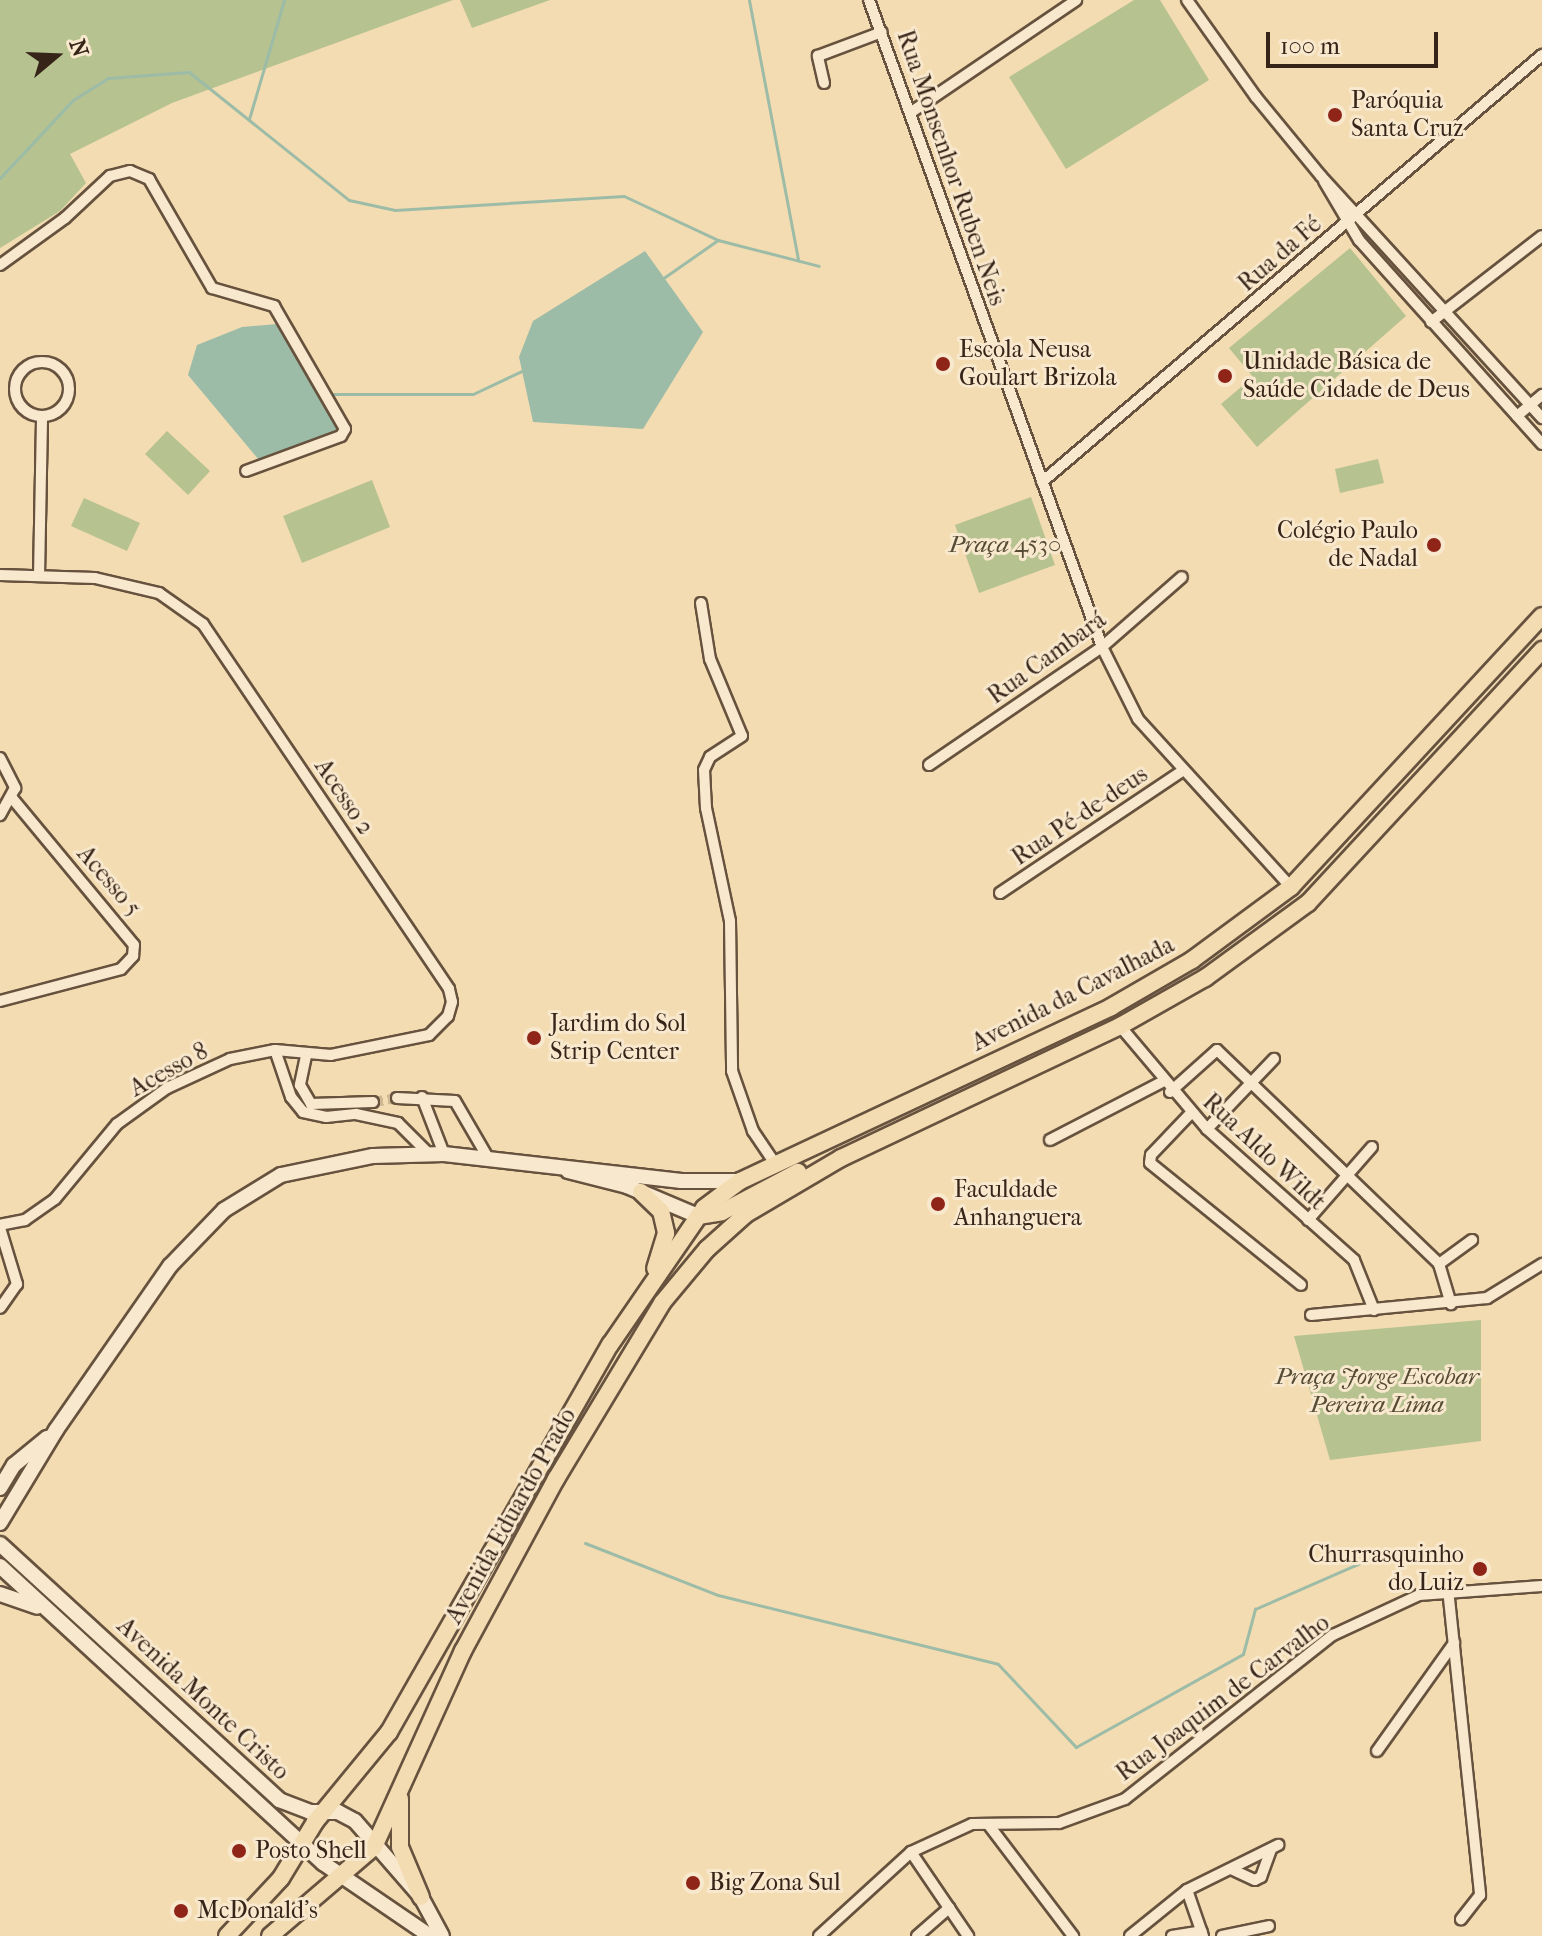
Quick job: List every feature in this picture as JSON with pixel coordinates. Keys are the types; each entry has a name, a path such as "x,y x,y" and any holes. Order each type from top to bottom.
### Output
{"main road":[{"name":"Avenida da Cavalhada","path":"0,1523 56,1430 170,1266 224,1210 281,1175 320,1163 437,1154 681,1181 740,1181 1032,1044 1192,960 1291,887 1542,616"},
{"name":"Avenida da Cavalhada","path":"841,1158 1120,1026 1205,978 1308,903 1542,650"},
{"path":"972,1097 980,1077 1032,1044"},
{"path":"869,1145 927,1109 925,1095"},
{"path":"698,1216 722,1212 767,1185 841,1158"},
{"name":"Avenida Eduardo Prado","path":"270,1936 374,1847 463,1651 556,1479 662,1303 730,1226 841,1158"},
{"name":"Avenida da Cavalhada","path":"556,1166 641,1192 698,1216"},
{"name":"Avenida Eduardo Prado","path":"227,1936 281,1878 326,1810 389,1732 651,1280 698,1216 740,1181"},
{"path":"641,1192 661,1211 666,1233 651,1280"},
{"name":"Avenida da Cavalhada","path":"0,1488 14,1465 56,1430"},
{"path":"0,1456 26,1478"},
{"path":"0,1495 16,1496"},
{"name":"Avenida Monte Cristo","path":"0,1544 279,1800 310,1812 326,1810 355,1821 374,1847 421,1897 442,1936"},
{"name":"Avenida Monte Cristo","path":"0,1566 303,1844 430,1936"},
{"path":"0,1594 46,1611"},
{"path":"400,1795 400,1847 421,1897"}],"street":[{"name":"Rua Monsenhor Ruben Neis","path":"869,0 1102,647 1138,719 1182,771 1291,887"},
{"path":"910,113 1076,0"},
{"path":"1187,0 1256,97 1324,179 1542,418"},
{"path":"824,83 818,56 882,32"},
{"name":"Rua da Fé","path":"1042,482 1542,55"},
{"path":"0,265 65,218 110,176 140,173 149,179 212,288 275,307 345,432 246,471"},
{"path":"1324,179 1346,224 1542,444"},
{"path":"1431,322 1443,309 1542,236"},
{"path":"41,362 63,372 69,388 64,404 42,416 25,410 15,385 24,368 41,362"},
{"path":"1517,416 1542,395"},
{"path":"39,576 42,416"},
{"name":"Acesso 2","path":"0,575 95,578 159,593 203,624 449,989 448,1016 429,1035 306,1056"},
{"name":"Rua Cambará","path":"929,765 1102,647 1182,577"},
{"path":"701,603 710,659 742,736 710,757 704,770 706,808 730,921 732,1071 746,1116 775,1164"},
{"path":"0,758 13,777 13,799 0,815"},
{"name":"Rua Pé-de-deus","path":"1000,893 1182,771"},
{"name":"Acesso 5","path":"1,1004 121,969 133,956 134,945 13,799"},
{"name":"Rua Aldo Wildt","path":"1120,1026 1170,1092 1355,1261 1374,1310"},
{"path":"1170,1092 1214,1049 1439,1264 1451,1304"},
{"path":"275,1050 291,1097 303,1112 326,1117 356,1114 398,1123 437,1154"},
{"name":"Acesso 8","path":"0,1227 25,1220 55,1199 117,1124 167,1088 230,1059 275,1050 306,1056"},
{"path":"306,1056 300,1085 311,1104 373,1102"},
{"path":"1207,1129 1252,1087 1274,1059"},
{"path":"1050,1140 1162,1082"},
{"path":"422,1097 437,1154"},
{"path":"397,1098 422,1097 461,1105 488,1158"},
{"path":"1191,1113 1151,1155 1150,1163 1301,1285"},
{"path":"1308,1220 1372,1147"},
{"path":"0,1227 17,1284 0,1308"},
{"path":"1439,1264 1472,1240"},
{"path":"1311,1315 1451,1304 1487,1298 1542,1264"},
{"name":"Rua Joaquim de Carvalho","path":"819,1936 911,1852 972,1824 1059,1823 1125,1799 1333,1635 1419,1595 1448,1589 1542,1586"},
{"path":"1448,1589 1480,1895 1461,1919"},
{"path":"1377,1751 1454,1643"},
{"path":"988,1824 1073,1936"},
{"path":"1130,1936 1187,1890 1275,1847 1261,1877 1255,1880 1231,1869"},
{"path":"911,1852 968,1936"},
{"path":"1172,1936 1203,1934 1187,1890"},
{"path":"917,1936 949,1908"},
{"path":"1222,1936 1269,1926"}],"green space":[{"path":"0,0 453,0 172,103 70,154 86,183 60,211 0,248"},
{"path":"460,0 550,0 472,28"},
{"path":"1134,0 1160,0 1209,80 1066,169 1009,77"},
{"path":"1350,248 1406,316 1257,447 1221,404 1253,377 1229,348"},
{"path":"167,431 210,471 188,495 145,454"},
{"path":"1378,459 1384,483 1340,493 1335,469"},
{"path":"372,480 390,527 302,563 283,516"},
{"name":"Praça 4530","path":"1031,497 1055,565 979,593 955,525"},
{"path":"84,498 140,523 127,551 71,526"},
{"name":"Praça Jorge Escobar Pereira Lima","path":"1481,1320 1481,1441 1330,1460 1294,1336"}],"shaded area":[{"path":"645,251 703,332 643,429 533,422 519,357 533,321"},
{"path":"277,324 341,431 259,460 188,375 197,345 242,327"}],"waterway":[{"path":"249,119 284,0"},
{"path":"749,0 798,260"},
{"path":"0,178 73,100 108,78 189,72 349,200 395,210 624,196 718,240 819,266"},
{"path":"662,279 718,240"},
{"path":"327,394 473,394 526,369"},
{"path":"585,1543 718,1595 998,1664 1076,1747 1243,1654 1255,1609 1374,1557"}],"tunnel":[{"path":"373,1102 397,1098"}],"place":[{"name":"Paróquia Santa Cruz","path":"1335,115"},
{"name":"Escola Neusa Goulart Brizola","path":"943,364"},
{"name":"Unidade Básica de Saúde Cidade de Deus","path":"1225,376"},
{"name":"Colégio Paulo de Nadal","path":"1434,545"},
{"name":"Jardim do Sol Strip Center","path":"534,1038"},
{"name":"Faculdade Anhanguera","path":"938,1204"},
{"name":"Churrasquinho do Luiz","path":"1480,1569"},
{"name":"Posto Shell","path":"239,1851"},
{"name":"Big Zona Sul","path":"693,1883"},
{"name":"McDonald's","path":"181,1911"}]}
